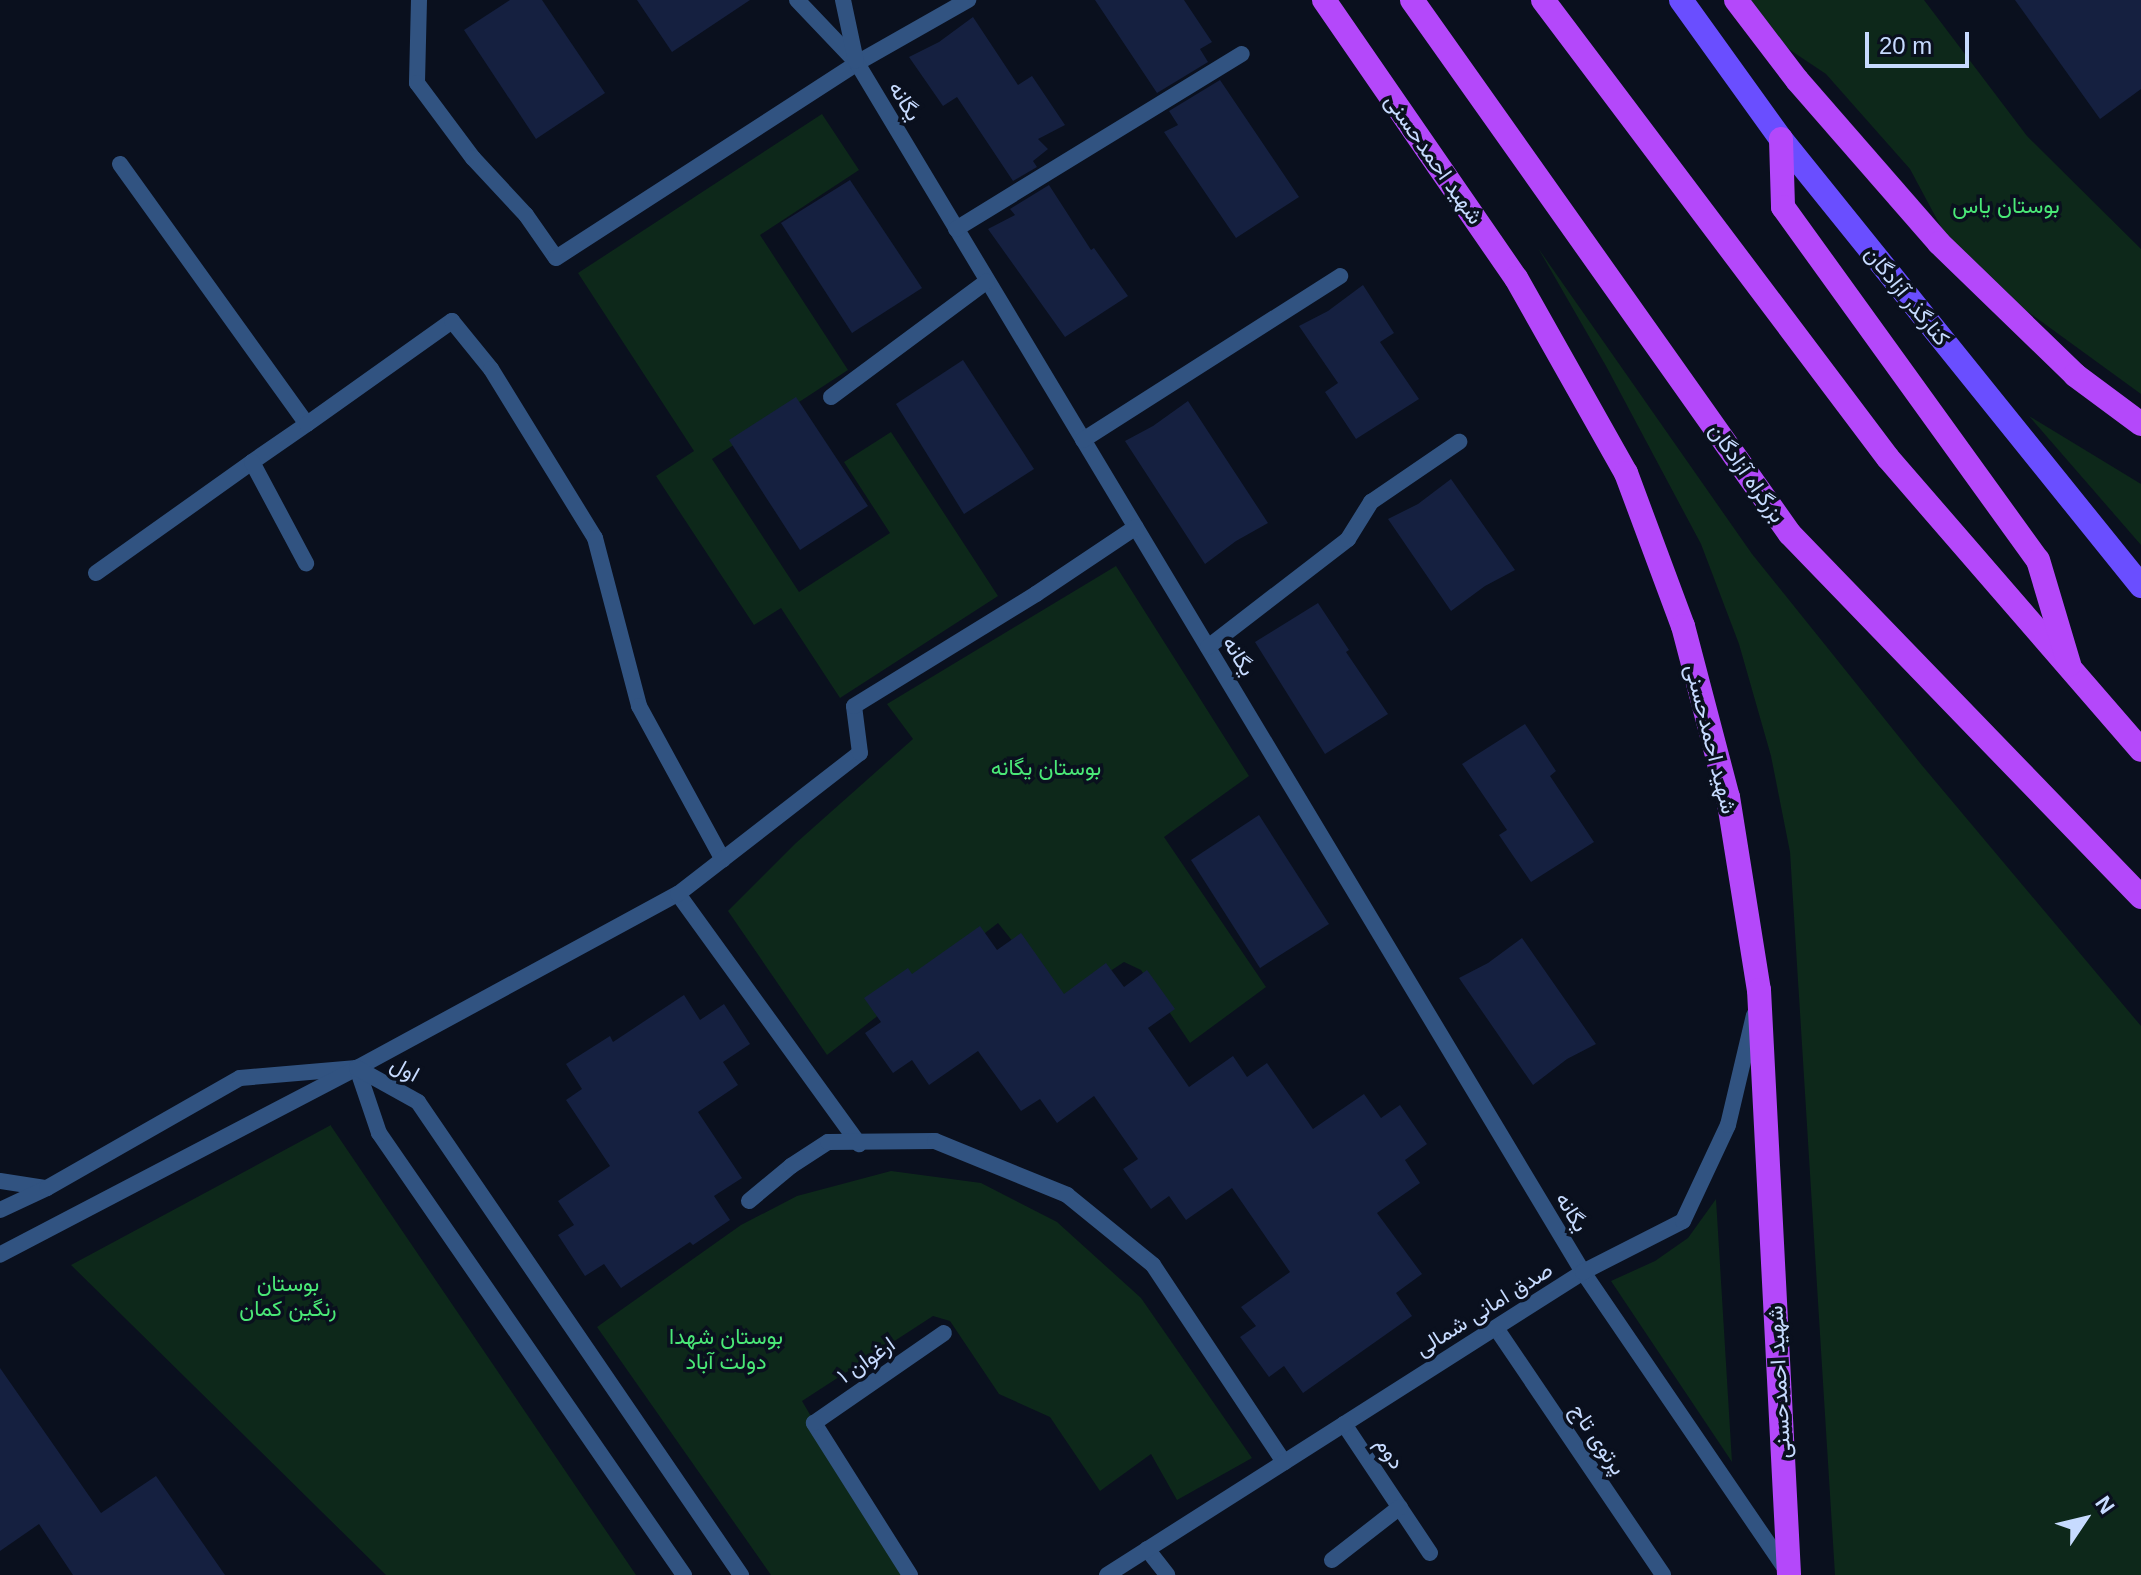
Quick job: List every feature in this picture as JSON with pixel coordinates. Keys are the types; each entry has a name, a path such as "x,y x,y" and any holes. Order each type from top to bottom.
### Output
{"highway":[{"name":"شهید احمدحسنی","path":"1324,0 1516,278 1626,473 1683,626 1728,797 1759,990 1788,1574"},
{"name":"بزرگراه آزادگان","path":"1412,0 1790,534 2141,897"},
{"path":"1543,0 1888,458 2141,750"},
{"path":"1736,0 1797,80 1939,243 2075,375 2141,424"},
{"path":"1781,139 1783,207 2038,560 2072,674"}],"main road":[{"name":"کنارگذر آزادگان","path":"1681,0 1781,139 2141,586"}],"street":[{"path":"419,0 417,83 473,158 526,215 556,258 857,63 968,0"},
{"name":"یگانه","path":"797,0 857,63 1583,1272 1788,1574"},
{"name":"یگانه","path":"843,0 857,63"},
{"path":"956,229 1242,54"},
{"path":"120,164 307,424"},
{"path":"1083,440 1340,276"},
{"path":"831,397 987,281"},
{"path":"96,573 452,321 491,369 595,538 639,706 723,860"},
{"path":"1208,647 1348,539 1371,502 1459,442"},
{"path":"252,462 306,563"},
{"path":"0,1255 357,1068 678,894 860,753 854,706 1036,594 1136,527"},
{"path":"678,894 859,1144"},
{"name":"صدق امانی شمالی","path":"1107,1575 1583,1272 1683,1221 1728,1125 1759,990"},
{"path":"0,1210 47,1188 240,1078 357,1068"},
{"name":"اول","path":"357,1068 379,1133 684,1575"},
{"name":"اول","path":"357,1068 418,1102 741,1575"},
{"path":"749,1201 791,1166 828,1142 935,1141 1067,1195 1153,1265 1284,1462"},
{"path":"0,1181 47,1188"},
{"name":"پرتوی تاج","path":"1496,1328 1663,1575"},
{"name":"ارغوان ۱","path":"910,1575 814,1423 944,1333"},
{"name":"دوم","path":"1344,1424 1430,1553"},
{"path":"1332,1560 1400,1507"},
{"path":"1147,1549 1167,1575"}],"green space":[{"name":"بوستان یاس","path":"1739,0 1924,0 2027,136 2141,249 2141,394 2006,296 1948,240 1910,169 1826,74 1766,34"},
{"path":"822,114 859,170 760,235 848,370 712,459 799,592 890,533 844,462 891,432 998,596 840,698 781,608 754,625 656,476 694,451 578,273"},
{"path":"1538,248 1752,554 1920,763 2141,1026 2141,1575 1835,1575 1790,852 1771,756 1739,644 1701,544 1606,366"},
{"path":"2029,416 2141,484 2141,545"},
{"name":"بوستان یگانه","path":"1116,566 1249,776 1164,837 1266,987 1190,1043 1141,970 1124,962 1062,1003 998,923 827,1055 728,911 796,843 913,739 887,704"},
{"name":"بوستان رنگین کمان","path":"331,1125 636,1575 386,1575 71,1265"},
{"name":"بوستان شهدا دولت آباد","path":"891,1171 981,1183 1057,1222 1141,1298 1252,1458 1177,1500 1151,1454 1100,1491 1050,1417 999,1394 950,1321 933,1316 802,1401 904,1575 771,1575 597,1327 741,1225 797,1196"},
{"path":"1716,1199 1732,1462 1611,1281 1655,1261 1688,1238"}],"building":[{"path":"510,0 542,0 605,93 536,139 464,30"},
{"path":"637,0 750,0 672,52"},
{"path":"1095,0 1184,0 1212,42 1200,49 1208,62 1157,93"},
{"path":"2015,0 2141,0 2141,89 2100,119"},
{"path":"973,17 1018,85 1032,76 1065,125 1038,139 1048,149 1033,161 1037,167 1013,181 957,97 943,106 909,57 939,42"},
{"path":"1220,80 1299,197 1236,238 1164,132 1178,125 1169,111"},
{"path":"850,180 922,288 852,333 781,223"},
{"path":"1049,185 1091,250 1094,248 1128,296 1065,337 988,229 1015,215 1010,209"},
{"path":"1363,285 1394,333 1380,342 1419,399 1356,439 1325,392 1338,383 1299,326 1328,311"},
{"path":"963,360 1034,469 964,514 896,404"},
{"path":"796,397 868,506 800,550 729,440"},
{"path":"1188,401 1268,523 1205,564 1125,441"},
{"path":"1451,479 1515,570 1485,586 1451,611 1388,519 1418,504"},
{"path":"1318,603 1349,650 1346,652 1388,714 1325,754 1255,642"},
{"path":"1525,724 1556,771 1550,776 1594,842 1531,882 1499,835 1507,830 1462,764"},
{"path":"1259,815 1329,924 1260,968 1191,860"},
{"path":"980,926 997,950 1021,933 1064,994 1106,963 1124,987 1147,970 1175,1009 1148,1028 1189,1087 1233,1056 1247,1077 1267,1063 1313,1129 1364,1094 1381,1118 1400,1105 1427,1144 1405,1160 1420,1183 1377,1213 1422,1274 1396,1293 1412,1316 1303,1393 1284,1366 1269,1377 1240,1337 1256,1326 1241,1307 1290,1272 1232,1188 1186,1220 1169,1196 1151,1209 1123,1169 1138,1159 1094,1096 1057,1123 1040,1099 1021,1111 978,1051 929,1085 912,1060 893,1073 865,1033 881,1022 864,998 908,968 912,974"},
{"path":"1522,938 1596,1044 1567,1059 1533,1085 1459,978 1488,963"},
{"path":"684,995 700,1020 724,1004 750,1044 723,1062 738,1085 698,1112 742,1178 714,1196 730,1220 693,1245 690,1242 621,1288 604,1264 585,1276 558,1235 574,1225 558,1201 610,1166 566,1100 582,1089 566,1064 610,1036 613,1042"},
{"path":"0,1368 101,1513 156,1476 225,1575 73,1575 39,1524 0,1551"}]}
